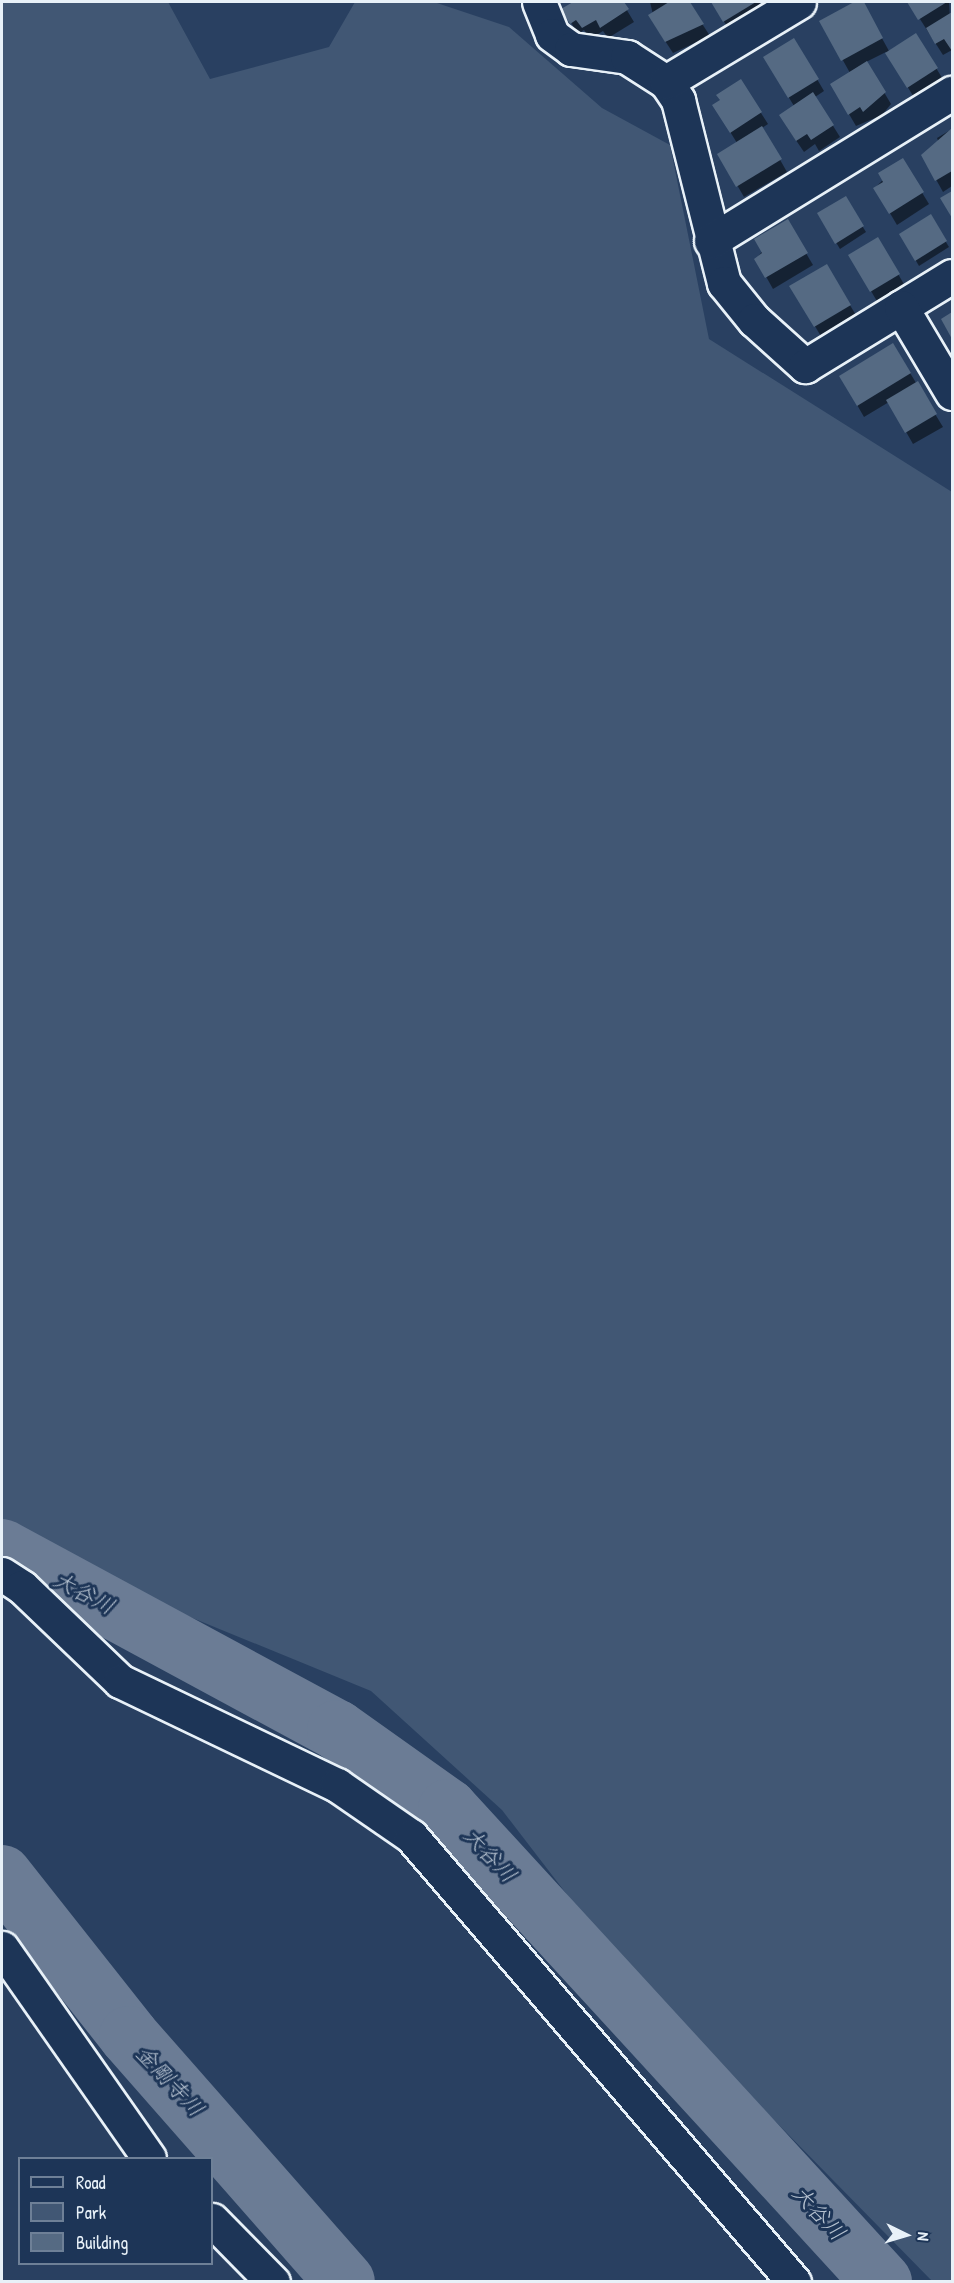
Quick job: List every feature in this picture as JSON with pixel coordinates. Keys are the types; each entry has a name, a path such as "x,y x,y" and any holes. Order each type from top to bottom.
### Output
{"street":[{"path":"539,2 552,34 571,49 627,57 666,82 678,100 711,241 724,283 754,320 806,366 952,276"},
{"path":"666,82 799,2"},
{"path":"711,241 952,93"},
{"path":"901,307 952,393"},
{"path":"2,1575 22,1587 120,1681 336,1785 411,1836 794,2282"},
{"path":"2,1948 148,2157"},
{"path":"213,2221 273,2282"}],"green space":[{"path":"2,2 168,2 210,79 329,47 355,2 434,2 509,27 602,108 670,145 709,339 952,492 952,2281 932,2281 618,1961 502,1810 371,1691 24,1549 2,1525"}],"building":[{"path":"573,2 624,2 629,9 600,28 596,20 582,28 576,20 570,24 561,9"},
{"path":"669,2 690,2 704,24 665,42 648,15"},
{"path":"711,2 756,2 723,22"},
{"path":"854,2 864,2 883,38 841,61 819,21"},
{"path":"907,2 947,2 918,20"},
{"path":"952,12 952,51 944,39 935,44 926,28"},
{"path":"916,33 938,68 907,88 885,53"},
{"path":"794,38 819,79 788,98 763,57"},
{"path":"867,61 886,92 863,112 860,107 848,115 830,84"},
{"path":"741,79 762,112 730,133 712,105 720,100 716,95"},
{"path":"813,92 834,125 811,140 807,134 796,141 779,115"},
{"path":"762,126 782,159 736,187 717,154"},
{"path":"952,128 952,171 935,181 921,155"},
{"path":"903,158 924,192 889,214 873,188 883,182 878,173"},
{"path":"952,191 952,218 940,198"},
{"path":"846,196 864,226 835,244 817,213"},
{"path":"931,214 947,241 915,261 899,234"},
{"path":"788,219 808,253 765,278 754,259 762,253 754,239"},
{"path":"878,237 900,274 870,292 848,255"},
{"path":"827,264 851,305 814,327 789,286"},
{"path":"952,312 952,339 941,319"},
{"path":"893,343 911,373 857,406 839,376"},
{"path":"918,381 937,414 905,433 886,400"}],"waterway":[{"name":"大谷川","path":"2,1549 337,1730 448,1809 882,2282"},
{"name":"金剛寺川","path":"2,1875 129,2036 345,2282"}]}
